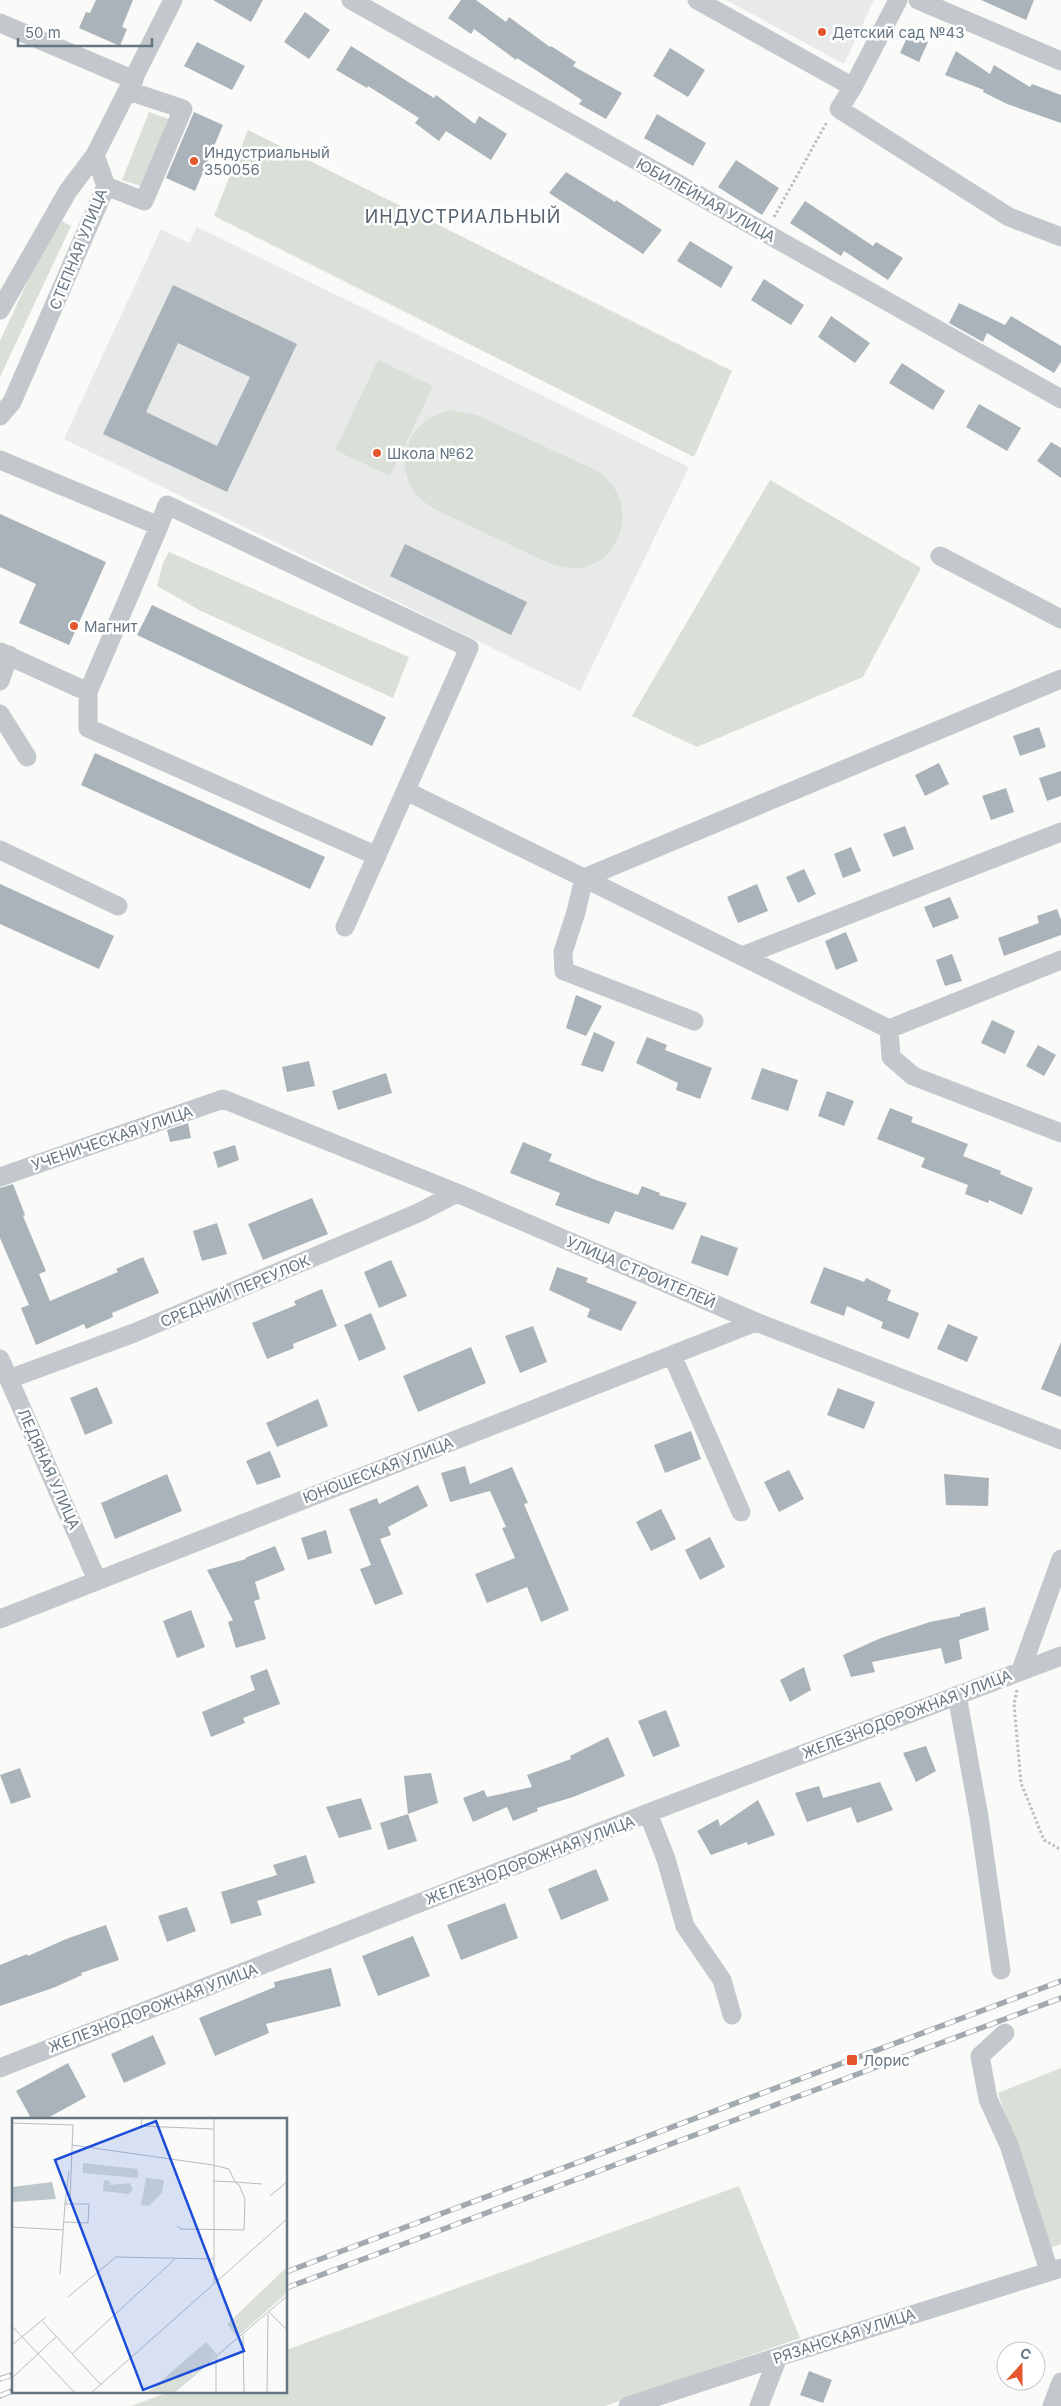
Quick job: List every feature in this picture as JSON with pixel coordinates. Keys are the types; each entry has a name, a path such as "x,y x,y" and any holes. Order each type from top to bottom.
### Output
{"street":[{"path":"0,310 68,191 96,155 132,86 173,0"},
{"name":"ЮБИЛЕЙНАЯ УЛИЦА","path":"352,0 1061,399"},
{"path":"697,0 852,87"},
{"path":"898,0 839,109 1009,217 1061,237"},
{"path":"918,0 1061,61"},
{"path":"0,23 182,109 144,202 106,186"},
{"name":"СТЕПНАЯ УЛИЦА","path":"6,409 106,186 96,155"},
{"path":"0,460 159,526"},
{"path":"346,927 469,648 167,505 88,692 88,728 377,856"},
{"path":"940,556 1061,619"},
{"path":"0,681 4,653 88,692"},
{"path":"584,878 1061,679"},
{"path":"0,714 28,757"},
{"path":"406,791 889,1028 1061,960"},
{"path":"742,956 1061,832"},
{"path":"0,850 118,906"},
{"path":"584,878 576,912 562,952 564,971 694,1021"},
{"path":"889,1028 891,1057 913,1076 1061,1133"},
{"name":"УЧЕНИЧЕСКАЯ УЛИЦА","path":"0,1177 223,1099"},
{"name":"УЛИЦА СТРОИТЕЛЕЙ","path":"223,1099 457,1193 756,1322 1061,1440"},
{"name":"СРЕДНИЙ ПЕРЕУЛОК","path":"9,1379 134,1333 418,1214 457,1193"},
{"name":"ЮНОШЕСКАЯ УЛИЦА","path":"0,1619 756,1322"},
{"path":"672,1355 741,1512"},
{"name":"ЛЕДЯНАЯ УЛИЦА","path":"0,1359 97,1580"},
{"path":"1021,1670 1061,1559"},
{"name":"ЖЕЛЕЗНОДОРОЖНАЯ УЛИЦА","path":"0,2068 648,1813 1061,1656"},
{"path":"957,1694 979,1817 1001,1970"},
{"path":"648,1813 666,1859 686,1926 722,1980 732,2015"},
{"path":"1005,2033 980,2056 986,2090 1009,2145 1055,2270"},
{"name":"РЯЗАНСКАЯ УЛИЦА","path":"628,2406 778,2356 1055,2270"},
{"path":"759,2406 778,2356"},
{"path":"1052,2406 1061,2382"}],"path":[{"path":"765,233 824,126 839,109"},
{"path":"1021,1670 1014,1704 1021,1783 1044,1840 1061,1850"}],"shaded area":[{"name":"Детский сад №43","path":"726,0 874,0 844,64"},
{"path":"149,112 169,119 141,186 122,180"},
{"path":"248,130 732,371 694,457 214,216"},
{"path":"62,221 71,226 0,377 0,341 32,272"},
{"name":"Школа №62","path":"197,227 689,467 580,691 64,439 161,229 189,243"},
{"path":"378,360 433,386 390,476 335,450"},
{"path":"451,410 477,415 595,470 610,482 619,497 622,514 621,531 614,546 603,558 588,566 569,568 556,566 433,508 418,496 409,483 405,468 406,453 411,438 420,426 434,416"},
{"path":"770,480 921,568 863,677 697,747 632,716"},
{"path":"169,552 409,657 393,698 201,611 157,586 163,563"},
{"path":"1061,2068 1061,2244 1048,2249 998,2093"},
{"path":"739,2186 800,2338 605,2406 131,2406 164,2394 288,2394 288,2349"}],"building":[{"path":"96,0 133,0 122,27 127,29 120,46 79,28 86,12 90,13"},
{"path":"213,0 263,0 251,22"},
{"path":"461,0 476,0 506,22 509,17 550,47 576,62 573,66 622,93 606,119 579,104 582,100 517,58 516,60 474,29 471,34 448,18"},
{"path":"981,0 1034,0 1026,20"},
{"path":"305,12 330,30 309,59 284,42"},
{"path":"910,31 928,42 919,62 900,53"},
{"path":"197,42 245,66 232,90 184,66"},
{"path":"351,46 434,98 436,95 475,124 479,116 507,134 491,160 446,131 439,141 415,123 419,118 368,86 367,88 336,70"},
{"path":"670,48 705,70 688,97 653,76"},
{"path":"956,51 990,74 994,65 1030,87 1032,84 1061,95 1061,123 1007,104 983,92 984,90 945,75"},
{"path":"194,112 223,125 195,191 166,178"},
{"path":"657,114 706,143 693,166 644,138"},
{"path":"736,160 779,188 762,215 718,187"},
{"path":"566,172 615,202 616,200 662,230 643,254 549,193"},
{"path":"805,201 873,246 876,242 903,258 888,280 844,251 841,256 790,223"},
{"path":"690,241 733,267 721,288 677,261"},
{"path":"764,279 804,305 791,325 751,300"},
{"path":"173,285 297,344 227,492 103,434","holes":["178,343 250,377 217,446 146,412"]},
{"path":"959,303 1005,325 1011,316 1061,346 1061,362 1054,373 987,333 983,342 949,323"},
{"path":"831,316 870,343 855,363 818,337"},
{"path":"902,363 945,391 933,410 889,383"},
{"path":"979,404 1021,428 1007,451 966,427"},
{"path":"1051,442 1061,448 1061,478 1037,461"},
{"path":"0,514 106,562 69,645 19,623 36,584 0,567"},
{"path":"405,544 527,602 511,635 390,576"},
{"path":"152,605 386,717 372,746 137,635"},
{"path":"1039,727 1046,747 1020,756 1013,736"},
{"path":"95,753 325,857 310,889 81,785"},
{"path":"939,763 949,784 925,796 915,775"},
{"path":"1061,771 1061,796 1047,801 1039,778"},
{"path":"1006,788 1014,812 991,820 982,796"},
{"path":"905,826 914,849 893,857 883,834"},
{"path":"851,847 861,871 843,878 834,854"},
{"path":"804,869 816,894 798,903 786,877"},
{"path":"0,884 114,936 99,969 0,924"},
{"path":"757,884 768,911 738,923 727,897"},
{"path":"950,897 959,918 933,928 924,907"},
{"path":"1057,909 1061,920 1061,935 1004,956 998,938 1039,923 1037,916"},
{"path":"846,932 858,961 836,970 825,941"},
{"path":"952,954 962,981 945,986 936,960"},
{"path":"576,995 602,1006 586,1036 566,1028"},
{"path":"992,1020 1015,1031 1005,1054 981,1043"},
{"path":"594,1032 615,1042 603,1072 581,1065"},
{"path":"647,1037 667,1045 665,1050 712,1068 700,1099 676,1090 678,1083 636,1063"},
{"path":"1038,1045 1056,1055 1044,1076 1026,1066"},
{"path":"309,1061 315,1086 287,1092 282,1067"},
{"path":"762,1068 798,1080 788,1111 751,1099"},
{"path":"386,1073 392,1093 338,1110 332,1091"},
{"path":"827,1091 854,1101 844,1126 818,1116"},
{"path":"890,1108 913,1117 911,1122 968,1144 963,1156 1001,1171 1000,1174 1033,1188 1022,1215 989,1200 988,1203 965,1194 968,1185 921,1167 925,1158 877,1139"},
{"path":"188,1123 191,1138 170,1142 167,1130"},
{"path":"523,1142 552,1154 549,1161 596,1180 638,1195 642,1186 660,1193 659,1195 687,1203 673,1230 615,1211 609,1224 555,1205 560,1193 510,1173"},
{"path":"235,1145 239,1160 218,1168 213,1152"},
{"path":"13,1184 25,1215 23,1216 46,1271 39,1274 50,1301 118,1272 116,1269 143,1257 159,1293 112,1313 113,1317 86,1329 84,1324 36,1345 21,1308 29,1305 0,1238 0,1188"},
{"path":"312,1198 328,1234 263,1260 248,1224"},
{"path":"217,1223 227,1254 202,1261 193,1231"},
{"path":"701,1235 738,1248 728,1276 691,1263"},
{"path":"391,1260 407,1296 379,1308 364,1272"},
{"path":"557,1267 588,1278 586,1282 637,1302 621,1331 587,1317 590,1309 549,1290"},
{"path":"824,1267 864,1282 866,1278 891,1290 887,1300 919,1313 909,1339 881,1328 883,1322 847,1306 844,1316 810,1303"},
{"path":"322,1289 337,1326 293,1344 294,1348 267,1359 252,1323 296,1305 294,1301"},
{"path":"371,1313 386,1349 359,1361 344,1325"},
{"path":"948,1324 978,1337 967,1362 937,1349"},
{"path":"533,1326 547,1362 520,1373 505,1336"},
{"path":"1061,1342 1061,1397 1041,1389"},
{"path":"471,1347 486,1383 418,1412 403,1376"},
{"path":"97,1387 113,1423 85,1435 70,1398"},
{"path":"838,1388 875,1402 864,1429 827,1415"},
{"path":"318,1399 328,1426 277,1447 266,1423"},
{"path":"691,1431 701,1459 665,1473 654,1445"},
{"path":"270,1451 281,1477 257,1485 246,1461"},
{"path":"465,1466 470,1484 512,1467 528,1503 524,1504 569,1610 541,1622 527,1587 487,1603 475,1574 515,1558 502,1528 506,1527 490,1491 450,1502 441,1473"},
{"path":"789,1470 804,1499 779,1512 764,1482"},
{"path":"167,1474 182,1511 115,1539 101,1503"},
{"path":"944,1474 989,1478 988,1506 946,1505"},
{"path":"418,1485 428,1506 388,1527 391,1535 380,1539 403,1594 375,1605 360,1569 371,1565 349,1509 377,1498 379,1504"},
{"path":"661,1509 676,1539 651,1551 636,1522"},
{"path":"326,1530 332,1553 308,1560 301,1538"},
{"path":"710,1537 725,1567 700,1580 685,1550"},
{"path":"275,1546 285,1570 255,1582 260,1599 254,1601 266,1639 236,1648 228,1622 233,1620 207,1570 246,1559"},
{"path":"985,1607 989,1630 959,1640 962,1659 945,1664 941,1648 872,1662 875,1672 851,1677 843,1655 881,1638"},
{"path":"191,1610 205,1647 177,1658 163,1621"},
{"path":"804,1667 811,1690 790,1702 780,1680"},
{"path":"267,1669 280,1704 243,1718 245,1723 211,1737 202,1712 255,1690 250,1676"},
{"path":"666,1710 680,1746 653,1757 638,1721"},
{"path":"608,1737 625,1776 573,1797 537,1808 538,1811 513,1821 507,1807 473,1822 463,1798 484,1790 487,1797 532,1787 527,1775 571,1759 570,1756"},
{"path":"926,1746 936,1771 916,1782 903,1753"},
{"path":"20,1768 31,1797 11,1804 0,1775"},
{"path":"431,1773 438,1803 408,1814 404,1776"},
{"path":"880,1782 893,1810 857,1823 851,1807 807,1822 795,1793 819,1786 823,1798"},
{"path":"361,1798 372,1829 339,1838 326,1807"},
{"path":"758,1800 775,1835 748,1845 747,1842 711,1855 697,1831 718,1819 720,1826"},
{"path":"408,1814 417,1841 388,1850 380,1823"},
{"path":"306,1855 315,1883 257,1901 262,1915 231,1924 221,1892 277,1875 273,1865"},
{"path":"596,1869 609,1900 561,1920 548,1889"},
{"path":"505,1903 518,1938 461,1960 447,1925"},
{"path":"187,1907 196,1931 167,1942 158,1916"},
{"path":"106,1925 119,1960 81,1973 82,1975 53,1988 0,2006 0,1965"},
{"path":"413,1936 430,1976 378,1996 362,1956"},
{"path":"331,1968 341,2006 266,2024 269,2033 215,2056 199,2018 275,1987 274,1982"},
{"path":"153,2035 166,2064 124,2083 111,2054"},
{"path":"68,2063 86,2097 48,2118 31,2118 16,2091"},
{"path":"809,2371 832,2380 823,2403 800,2395"}],"railway":[{"path":"288,2271 1061,1981"},
{"path":"288,2287 1061,1998"},
{"path":"0,2379 12,2375"},
{"path":"0,2396 12,2391"}],"place":[{"name":"Детский сад №43","path":"822,32"},
{"name":"Индустриальный 350056","path":"194,161"},
{"name":"Школа №62","path":"377,453"},
{"name":"Магнит","path":"74,626"},
{"name":"Лорис","path":"852,2060"}],"district":[{"name":"ИНДУСТРИАЛЬНЫЙ","path":"463,216"}]}
